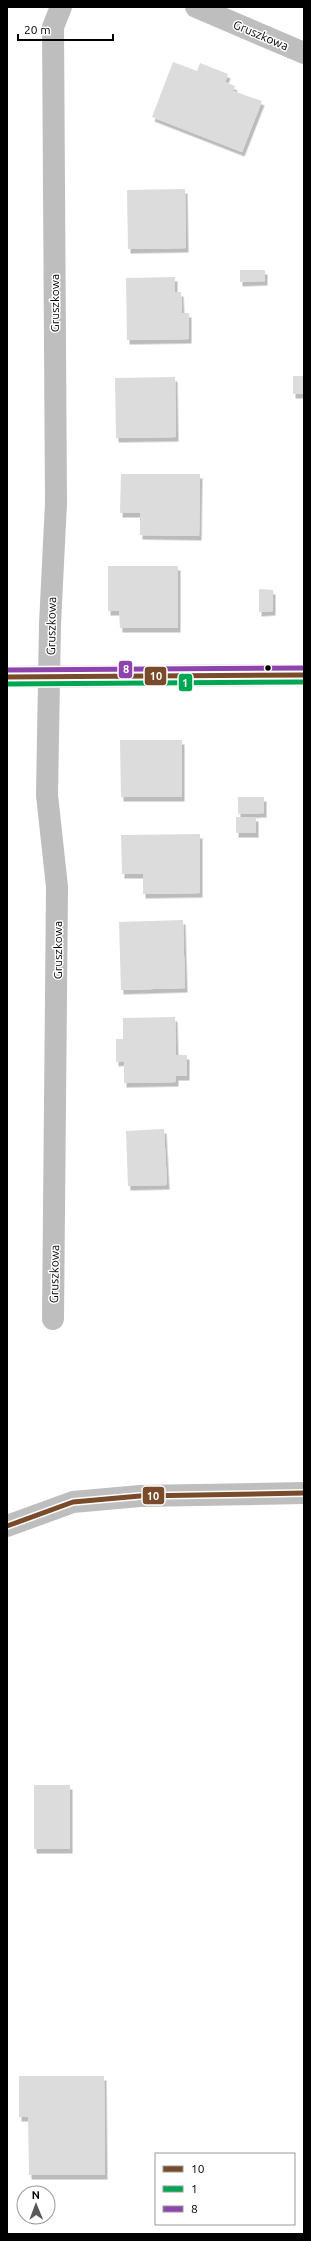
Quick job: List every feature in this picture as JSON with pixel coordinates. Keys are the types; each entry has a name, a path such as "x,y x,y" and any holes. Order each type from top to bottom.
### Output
{"street":[{"name":"Gruszkowa","path":"53,1319 57,887 48,795 50,676 56,503 52,27 61,7"},
{"name":"Gruszkowa","path":"196,7 304,53"},
{"path":"7,676 304,675"},
{"path":"7,1526 73,1502 140,1496 304,1493"}],"building":[{"path":"173,62 197,71 200,63 228,74 225,82 235,86 233,91 262,101 242,152 152,117"},
{"path":"185,189 186,248 128,249 127,190"},
{"path":"240,270 265,270 265,281 240,282"},
{"path":"175,277 175,292 181,292 182,313 189,313 189,339 127,340 126,278"},
{"path":"293,376 304,376 304,394 293,394"},
{"path":"175,377 176,437 116,438 115,378"},
{"path":"121,474 200,474 199,536 140,535 140,513 120,513"},
{"path":"108,566 178,566 178,628 120,628 119,611 108,611"},
{"path":"259,589 273,590 273,611 259,612"},
{"path":"120,740 182,740 182,797 121,797"},
{"path":"238,797 264,797 264,813 238,814"},
{"path":"236,817 256,817 256,833 236,833"},
{"path":"200,834 200,893 143,894 143,874 122,874 121,835"},
{"path":"183,920 185,988 121,990 119,922"},
{"path":"175,1017 176,1055 187,1055 187,1076 176,1076 176,1082 124,1083 124,1061 116,1062 116,1039 123,1039 123,1018"},
{"path":"164,1129 167,1185 128,1186 126,1131"},
{"path":"34,1785 70,1785 70,1849 34,1849"},
{"path":"19,2076 104,2076 105,2175 29,2175 28,2117 19,2117"}],"transit line":[{"name":"8","path":"7,670 304,668"},
{"name":"10","path":"7,677 304,675"},
{"name":"1","path":"7,684 304,682"},
{"name":"10","path":"7,1526 73,1502 140,1496 304,1493"}]}
